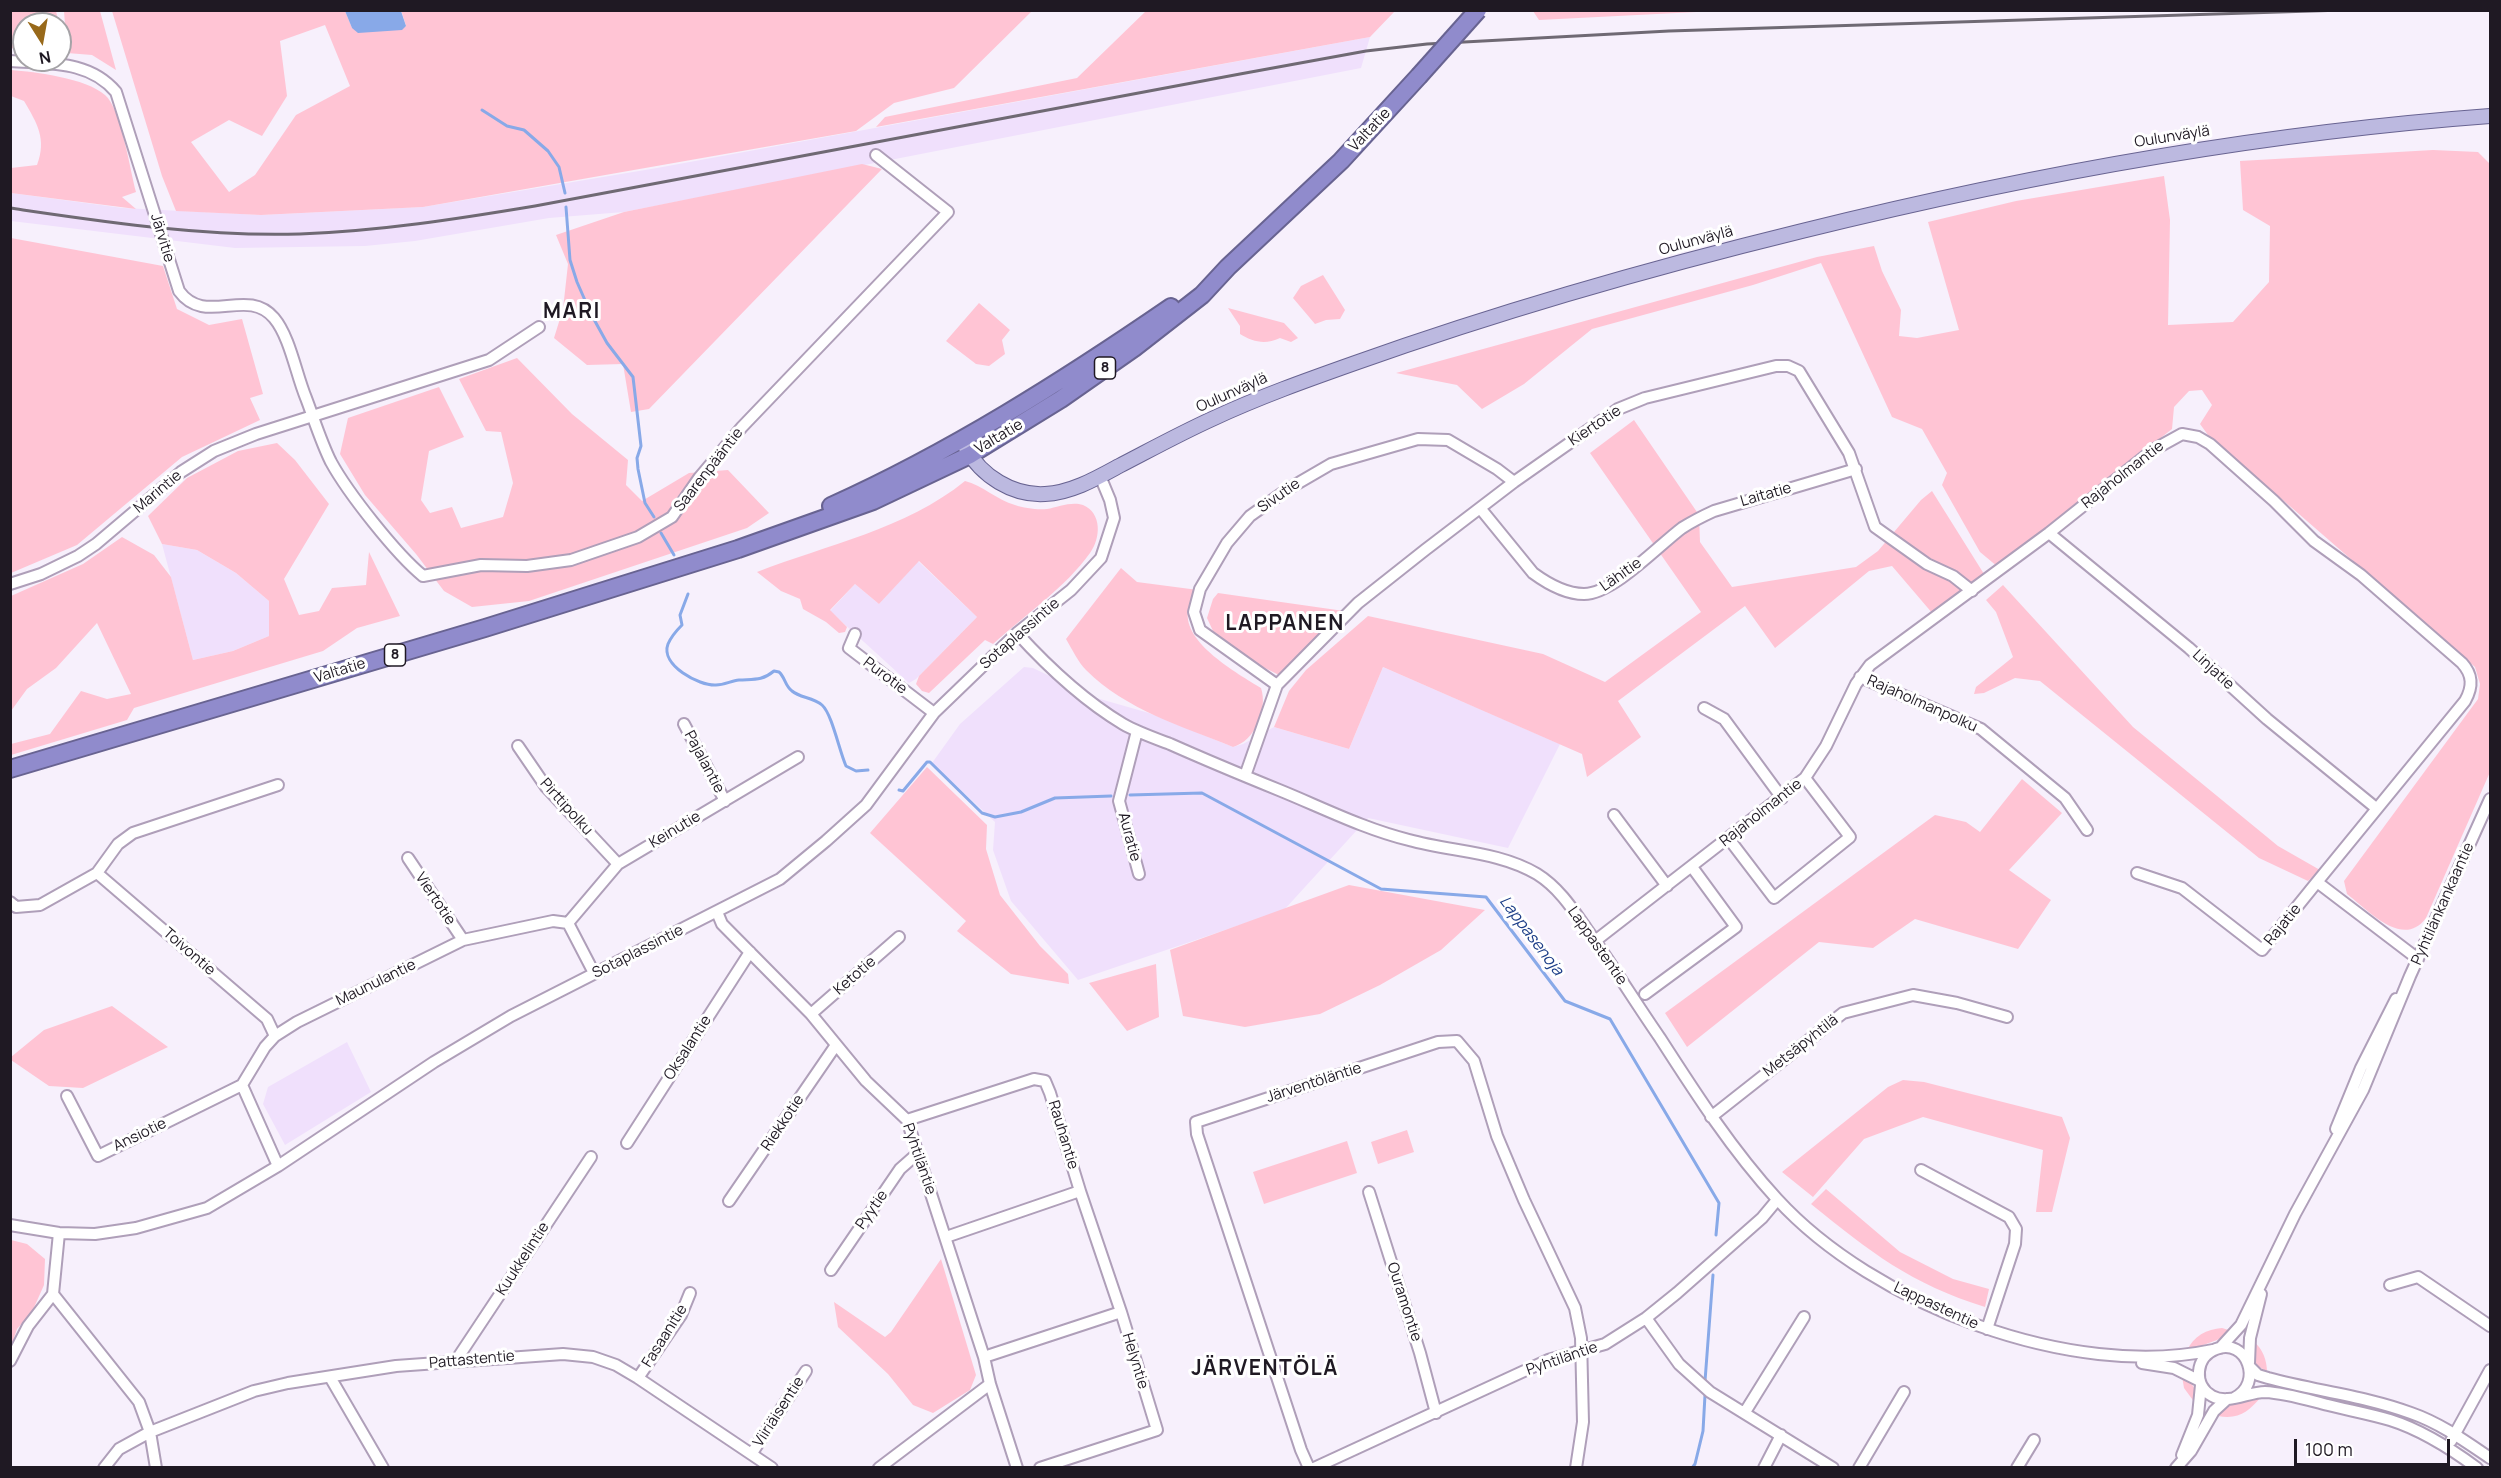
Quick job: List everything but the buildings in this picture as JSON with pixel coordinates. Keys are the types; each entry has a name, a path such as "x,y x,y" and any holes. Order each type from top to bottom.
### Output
{"highway":[{"name":"Valtatie","path":"10,769 738,549 873,501 966,447 1061,399 1134,348 1202,295 1228,267 1341,160 1478,10"}],"main road":[{"name":"Oulunväylä","path":"966,447 992,478 1004,486 1030,494 1063,492 1100,476 1212,419 1306,380 1445,331 1727,249 1967,192 2158,155 2351,128 2490,116"}],"street":[{"name":"Järvitie","path":"10,60 81,68 91,71 108,82 120,100 179,291 196,306 211,308 242,304 262,309 272,315 288,344 294,369 313,416"},
{"name":"Saarenpääntie","path":"313,416 327,453 340,476 412,568 423,576 481,565 527,566 571,560 638,537 672,517 699,478 742,427 948,212 876,155"},
{"name":"Marintie","path":"10,584 41,574 78,556 182,472 214,451 256,434 489,360 539,327"},
{"name":"Kiertotie","path":"1245,776 1277,685 1358,603 1514,482 1595,424 1630,403 1776,366 1788,366 1799,371 1844,442 1856,469 1875,526 1927,564 1953,576 1972,591"},
{"name":"Rajaholmantie","path":"1595,940 1729,839 1805,778 1826,746 1860,676 1870,665 2049,533 2153,450 2182,434 2198,437 2210,444 2274,501 2314,541 2361,575 2468,671 2471,684 2465,701 2317,882"},
{"name":"Sivutie","path":"1277,685 1200,630 1194,612 1200,589 1227,543 1250,516 1330,464 1418,439 1448,440 1497,469 1514,482"},
{"name":"Laitatie","path":"1681,529 1714,510 1856,469"},
{"name":"Sotaplassintie","path":"10,1225 59,1233 95,1234 136,1228 207,1208 278,1166 434,1062 511,1016 780,879 826,842 866,805 934,713 1017,633 1071,590 1101,558 1114,518 1110,500 1100,476"},
{"name":"Lähitie","path":"1480,508 1533,573 1570,593 1585,594 1611,586 1681,529"},
{"name":"Linjatie","path":"2049,533 2189,648 2267,720 2376,808"},
{"name":"Lappastentie","path":"1017,633 1084,697 1124,725 1369,827 1411,841 1462,849 1506,860 1538,874 1561,893 1595,940 1711,1117 1778,1200 1823,1240 1864,1270 1933,1307 1987,1329 2039,1344 2101,1353 2174,1368 2201,1383"},
{"name":"Purotie","path":"855,634 849,648 934,713"},
{"name":"Rajaholmanpolku","path":"1860,676 1981,729 2065,798 2087,830"},
{"path":"1704,708 1724,719 1782,798"},
{"name":"Pajalantie","path":"684,724 724,801"},
{"name":"Auratie","path":"1137,731 1119,801 1139,874"},
{"name":"Pirttipolku","path":"518,746 546,787 618,864"},
{"name":"Keinutie","path":"568,923 618,864 798,757"},
{"path":"1729,839 1773,898 1850,837 1805,778"},
{"path":"10,902 16,907 40,905 97,873 117,843 133,833 278,785"},
{"name":"Pyhtilänkankaantie","path":"2217,1349 2241,1325 2328,1152 2361,1068 2410,976 2490,799"},
{"path":"1614,815 1667,886"},
{"name":"Viertotie","path":"408,858 463,940"},
{"path":"1646,994 1736,927 1692,867"},
{"name":"Toivontie","path":"97,873 267,1019 275,1036"},
{"name":"Rajatie","path":"2136,873 2182,888 2262,950 2317,882"},
{"path":"2317,882 2418,959"},
{"name":"Pyhtiläntie","path":"717,912 722,924 811,1014 866,1081 908,1120 1017,1467"},
{"name":"Maunulantie","path":"242,1084 261,1053 275,1036 297,1022 463,940 553,921 568,923"},
{"path":"568,923 594,973"},
{"name":"Ketotie","path":"811,1014 899,937"},
{"name":"Oksalantie","path":"627,1143 750,952"},
{"name":"Metsäpyhtilä","path":"1711,1117 1843,1013 1913,995 1957,1003 2007,1017"},
{"name":"Järventöläntie","path":"1309,1467 1301,1450 1228,1222 1197,1134 1196,1122 1438,1042 1457,1041 1474,1061 1497,1136 1524,1200 1575,1308 1582,1352"},
{"name":"Riekkotie","path":"729,1201 836,1045"},
{"name":"Rauhantie","path":"908,1120 1034,1079 1045,1081 1080,1191"},
{"path":"242,1084 278,1166"},
{"name":"Ansiotie","path":"67,1096 98,1156 242,1084"},
{"name":"Pyytie","path":"831,1270 900,1169 917,1154"},
{"name":"Kuukkelintie","path":"456,1362 591,1157"},
{"path":"1921,1170 2009,1217 2016,1229 2015,1244 1987,1329"},
{"path":"946,1237 1080,1191 1121,1312"},
{"name":"Ouramontie","path":"1369,1192 1420,1353 1436,1413"},
{"name":"Pyhtiläntie","path":"1314,1467 1548,1360 1605,1344 1646,1318 1762,1218 1778,1200"},
{"path":"10,1361 28,1326 53,1294 59,1233"},
{"path":"2390,1285 2418,1277 2490,1326"},
{"name":"Pyhtilänkankaantie","path":"2249,1365 2250,1338 2264,1279"},
{"name":"Fasaanitie","path":"638,1378 681,1315 690,1293"},
{"path":"53,1294 139,1402 150,1432 156,1467"},
{"name":"Helyntie","path":"984,1357 1121,1312 1157,1430 1040,1467"},
{"path":"1745,1412 1804,1317"},
{"path":"1646,1318 1679,1364 1710,1392 1833,1467"},
{"name":"Lappastentie","path":"2101,1353 2170,1358 2217,1349"},
{"path":"2178,1466 2198,1415 2200,1365 2206,1355 2217,1349 2237,1350 2258,1374 2268,1378 2382,1403 2412,1413 2455,1435 2490,1458"},
{"path":"1576,1467 1583,1422 1582,1352"},
{"name":"Pattastentie","path":"104,1467 119,1449 150,1432 254,1391 396,1366 563,1354 593,1357 616,1365 772,1467"},
{"path":"2178,1466 2191,1451 2214,1411 2243,1392 2249,1384 2249,1365"},
{"path":"2448,1447 2490,1370"},
{"name":"Viiriäisentie","path":"752,1454 806,1371"},
{"path":"330,1377 382,1467"},
{"path":"2201,1383 2212,1396 2230,1399 2266,1392 2390,1420 2418,1431 2448,1447 2477,1467"},
{"path":"879,1467 990,1384"},
{"path":"1859,1467 1904,1392"},
{"path":"1764,1467 1781,1435"},
{"path":"2017,1467 2034,1440"}],"shaded area":[{"path":"11,10 56,11 12,12 11,48"},
{"path":"401,10 1032,11 954,88 894,103 856,131 423,207 261,215 176,211 162,176 112,11 345,11 352,28 396,30 406,26","holes":["325,25 350,86 296,115 255,175 229,192 191,142 229,120 262,136 287,96 280,41"]},
{"path":"1147,10 1395,11 1370,37 876,127 885,117 1077,78"},
{"path":"100,11 116,70 92,55 72,53 72,12 64,12"},
{"path":"1533,11 1716,11 1539,20"},
{"path":"1370,37 1361,68 624,212 549,218 415,241 365,246 235,248 11,221 11,193 123,208 261,215 423,207 657,168"},
{"path":"11,70 12,72 46,74 73,80 86,84 105,95 116,113 136,192 122,197 136,209 11,193 11,168 37,165 41,139 24,101 11,96"},
{"path":"2433,150 2478,152 2490,164 2490,772 2426,918 2417,927 2407,930 2397,929 2376,917 2347,894 2344,881 2478,699 2480,684 2475,667 2208,435 2200,424 2212,405 2202,390 2189,391 2174,407 2172,429 1998,567 1980,552 1942,485 1947,473 1922,429 1892,417 1821,263 1753,285 1592,329 1524,384 1482,409 1457,385 1396,373 1817,257 1874,246 1882,271 1901,310 1899,336 1917,338 1959,330 1928,222 2016,201 2164,176 2170,220 2168,325 2233,322 2269,282 2270,226 2243,210 2240,161"},
{"path":"862,164 882,169 649,409 631,412 623,364 587,365 554,338 563,309 568,264 556,235 624,212"},
{"path":"11,238 163,266 177,309 209,325 242,319 263,394 250,398 260,420 182,457 77,545 11,573"},
{"path":"1323,275 1345,310 1340,319 1315,324 1293,298 1301,286"},
{"path":"979,303 1010,330 1002,340 1005,354 989,366 976,364 946,341"},
{"path":"1228,308 1284,323 1298,338 1291,342 1280,338 1264,342 1250,339 1240,334 1240,326"},
{"path":"517,358 572,414 628,460 626,485 642,501 689,473 728,470 769,513 747,528 529,601 472,607 444,591 416,554 365,495 340,454 348,418 439,387 464,437 429,451 421,500 430,513 452,507 461,528 503,517 513,483 501,432 486,431 459,379"},
{"path":"1634,420 1699,515 1700,542 1732,587 1856,567 1878,551 1921,500 1932,491 1984,574 1933,614 1892,566 1869,571 1775,648 1745,606 1618,701 1641,737 1587,777 1582,754 1383,667 1349,749 1274,727 1289,691 1306,670 1368,616 1543,654 1605,682 1701,612 1590,453"},
{"path":"277,443 295,460 329,504 284,579 299,615 319,611 332,588 366,585 369,552 400,616 357,628 323,651 134,708 127,720 11,755 11,744 50,734 81,691 107,699 131,694 97,623 56,668 27,689 11,711 11,596 83,564 122,537 154,555 171,577 193,660 233,651 269,636 269,601 236,573 197,550 162,544 148,516 187,478 238,451"},
{"path":"965,481 1008,503 1022,507 1047,509 1070,504 1083,505 1094,514 1098,533 1094,547 1069,578 993,644 985,640 929,693 922,691 916,684 919,676 977,617 919,561 879,604 855,584 830,610 847,627 845,632 839,633 826,622 803,609 800,599 781,591 757,572 891,524 942,498"},
{"path":"162,544 197,550 236,573 269,601 269,636 233,651 193,660"},
{"path":"918,561 977,617 916,679 909,683 830,611 855,584 879,604"},
{"path":"1121,568 1137,582 1198,590 1188,611 1189,623 1194,634 1214,656 1261,688 1263,705 1258,723 1241,744 1233,747 1155,716 1102,684 1080,663 1066,639"},
{"path":"2003,585 2133,727 2278,846 2320,870 2308,881 2259,858 2040,681 2015,678 1984,693 1974,694 1976,687 2013,657 1996,612 1986,600"},
{"path":"1218,593 1344,611 1279,675 1257,664 1213,631 1207,618 1213,599"},
{"path":"1024,667 1033,668 1093,697 1149,713 1233,747 1274,727 1349,749 1383,667 1560,744 1508,848 1368,818 1284,910 1078,980 1011,901 993,850 995,822 932,763 960,724"},
{"path":"927,767 987,825 986,849 1000,895 1040,946 1068,974 1069,984 1011,974 957,931 966,921 870,833"},
{"path":"2022,779 2062,813 2009,870 2051,900 2018,949 1915,919 1873,948 1819,942 1687,1047 1665,1013 1935,815 1966,822 1980,832"},
{"path":"1349,885 1485,910 1441,950 1380,985 1320,1014 1245,1027 1183,1016 1170,950"},
{"path":"1156,964 1159,1017 1127,1031 1089,983"},
{"path":"112,1006 168,1047 83,1088 49,1086 11,1060 11,1057 44,1030"},
{"path":"347,1042 371,1092 285,1145 263,1104 268,1087"},
{"path":"1903,1080 1924,1082 2062,1117 2070,1138 2052,1212 2036,1212 2043,1150 1923,1117 1864,1139 1813,1197 1782,1172 1888,1087"},
{"path":"1407,1130 1414,1152 1378,1164 1371,1142"},
{"path":"1347,1141 1357,1173 1264,1204 1253,1172"},
{"path":"1826,1189 1900,1252 1953,1279 1989,1289 1985,1307 1935,1288 1872,1252 1811,1204"},
{"path":"11,1240 27,1244 45,1259 44,1285 32,1312 17,1329 11,1347"},
{"path":"941,1259 976,1375 970,1390 933,1413 913,1405 888,1374 838,1327 834,1302 885,1337 891,1332"},
{"path":"2222,1328 2232,1331 2217,1340 2187,1351 2201,1334"},
{"path":"2254,1342 2264,1356 2267,1372 2255,1364"},
{"path":"2182,1376 2194,1387 2195,1403 2184,1388"},
{"path":"2261,1397 2243,1413 2232,1417 2218,1416 2231,1405"}],"water":[{"path":"345,11 401,11 406,26 402,30 358,33 352,28"}],"waterway":[{"path":"482,110 507,126 524,130 548,151 559,167 565,193"},
{"path":"566,207 570,260 577,282 607,343 633,377 641,446 637,458 638,469 645,503 654,517"},
{"path":"661,533 674,555"},
{"path":"688,594 680,615 682,625 668,644 667,652 675,666 691,678 716,685 758,679 774,671 779,672 792,691 818,702 826,710 846,766 856,771 868,770"},
{"name":"Lappasenoja","path":"899,790 903,791 927,762 930,762 982,813 995,817 1021,812 1055,798 1111,796"},
{"name":"Lappasenoja","path":"1130,795 1202,793 1381,889 1486,897 1565,1001 1610,1019 1719,1203 1716,1235"},
{"name":"Lappasenoja","path":"1705,1381 1713,1275"},
{"name":"Lappasenoja","path":"1692,1468 1703,1431 1705,1395"}],"railway":[{"path":"10,208 191,231 300,234 360,230 447,220 535,206 1366,51 1427,44 1669,31 2344,10"}],"district":[{"name":"MARI","path":"572,312"},
{"name":"LAPPANEN","path":"1285,624"},
{"name":"JÄRVENTÖLÄ","path":"1265,1369"}]}
